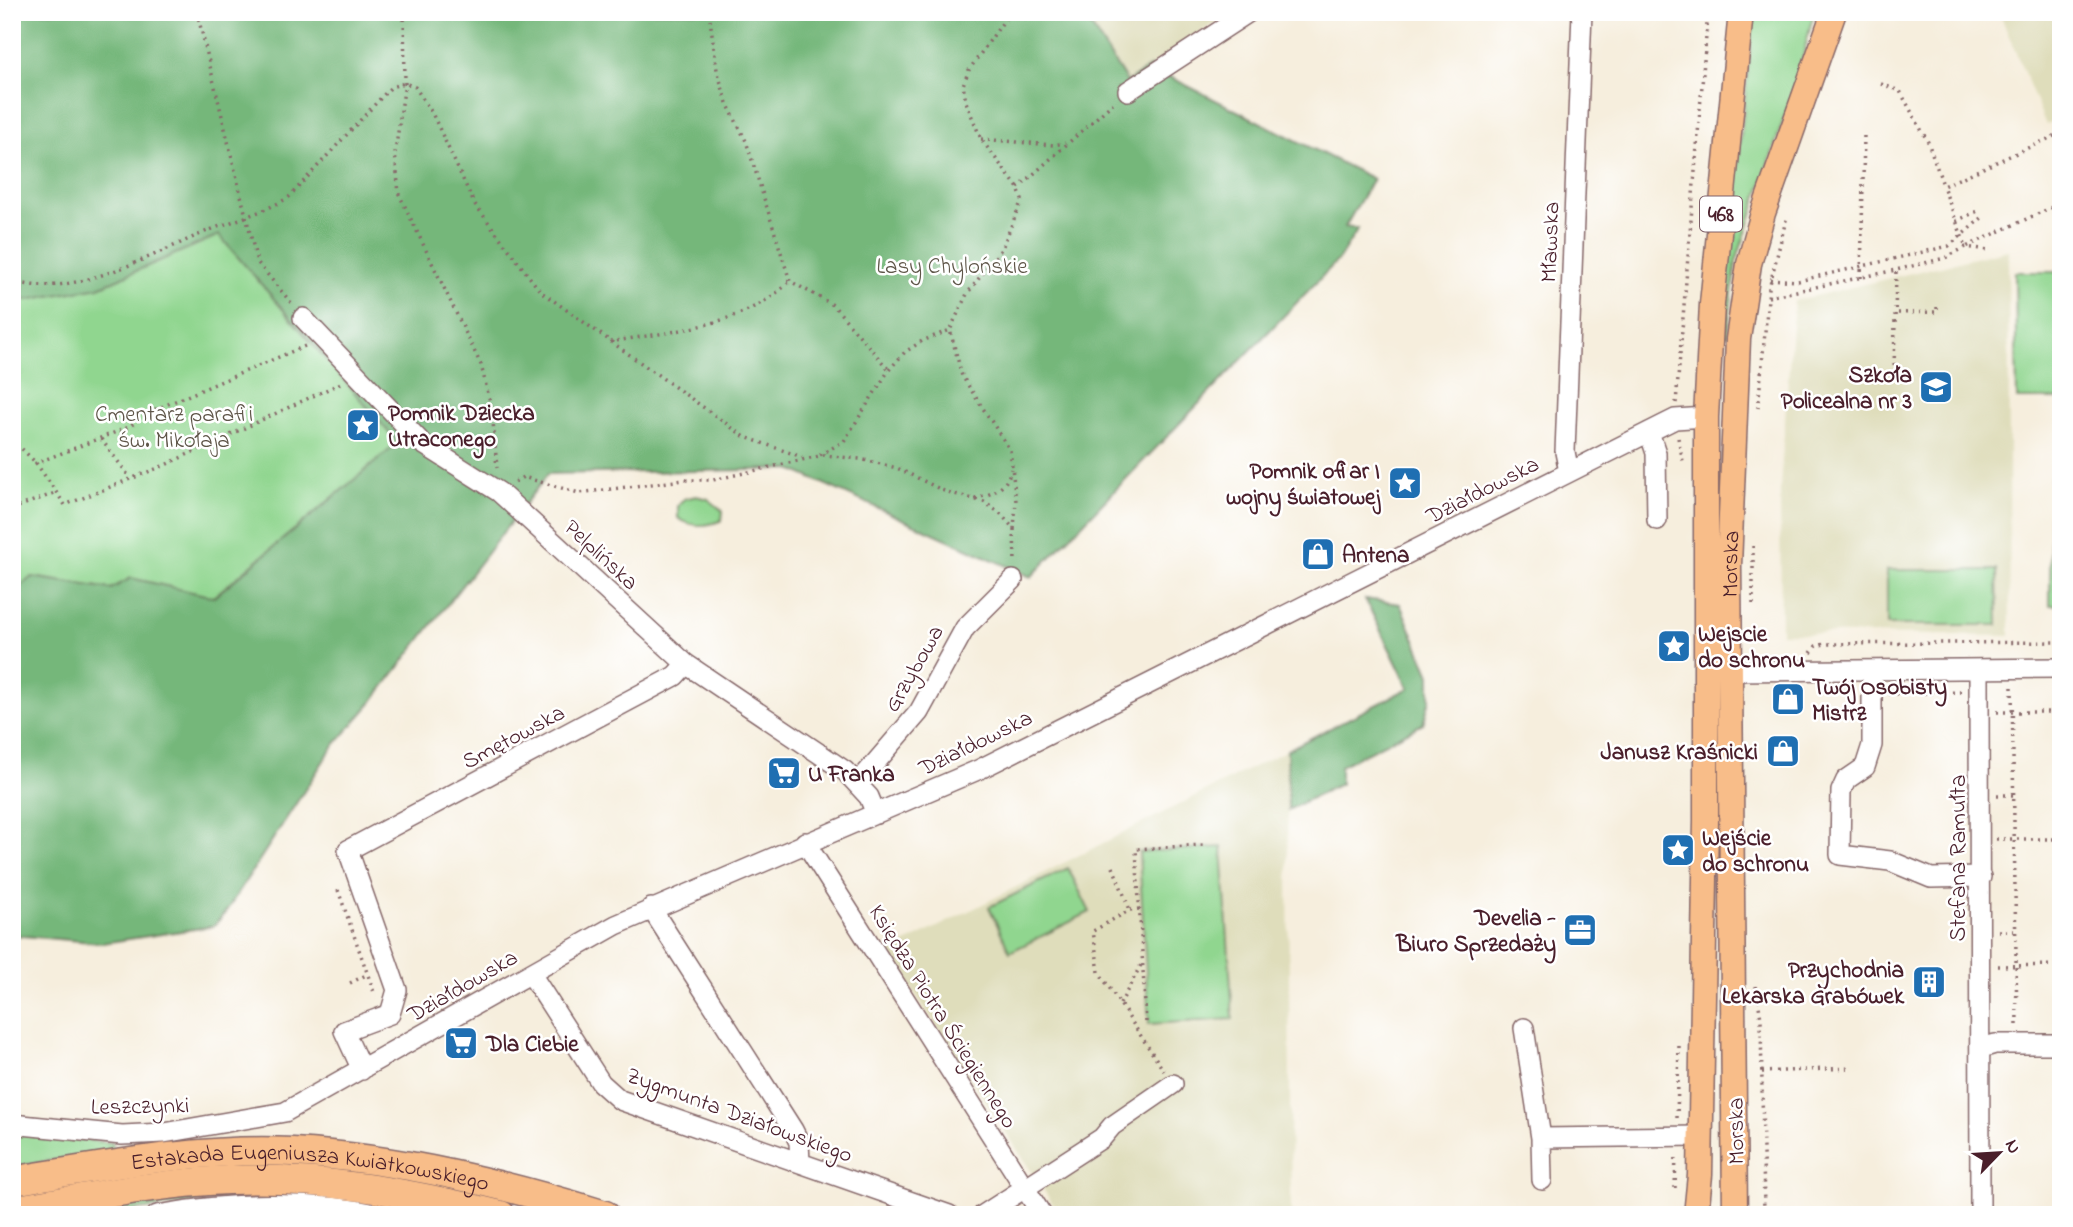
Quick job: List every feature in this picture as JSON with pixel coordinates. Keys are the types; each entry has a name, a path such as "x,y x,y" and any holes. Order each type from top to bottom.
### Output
{"highway":[{"name":"Estakada Eugeniusza Kwiatkowskiego","path":"12,1181 185,1156 291,1152 406,1166 536,1194 605,1215"},
{"name":"Estakada Eugeniusza Kwiatkowskiego","path":"12,1210 129,1191 230,1180 372,1189 502,1215"}],"main road":[{"name":"Morska","path":"1696,1215 1706,820 1706,417 1712,304 1741,12"},
{"name":"Morska","path":"1735,1215 1730,477 1743,297 1763,214 1834,12"}],"street":[{"path":"1128,91 1250,12"},
{"name":"Mławska","path":"1569,472 1565,452 1582,12"},
{"name":"Pelplińska","path":"303,318 423,444 499,492 686,664 859,783 876,814"},
{"name":"Działdowska","path":"268,1117 305,1103 651,908 980,769 1675,419 1706,417"},
{"path":"1649,432 1656,453 1657,520"},
{"name":"Grzybowa","path":"859,783 919,712 965,628 1013,580"},
{"name":"Smętowska","path":"383,1017 390,1014 397,990 348,850 675,676 686,664"},
{"path":"1730,671 2061,668"},
{"path":"1872,670 1872,745 1865,767 1846,780 1841,791 1840,855 1890,861 1931,878 1982,877"},
{"name":"Stefana Ramułta","path":"1979,670 1982,877 1980,1215"},
{"name":"Księdza Piotra Ściegiennego","path":"806,842 1042,1215"},
{"path":"651,908 793,1130 799,1142 800,1163"},
{"name":"Zygmunta Działowskiego","path":"531,974 609,1092 620,1100 949,1215"},
{"path":"362,1070 344,1031 383,1017"},
{"path":"1524,1028 1541,1138 1542,1180"},
{"path":"1982,1048 2017,1044 2061,1044"},
{"path":"983,1215 1102,1138 1112,1126 1173,1084"},
{"name":"Leszczynki","path":"12,1124 122,1135 193,1131 268,1117"},
{"path":"1541,1138 1700,1136"},
{"path":"157,1215 244,1206 307,1206 382,1215"}],"path":[{"path":"197,12 257,262 303,318"},
{"path":"404,12 405,83 395,153 399,194 481,365 492,410 499,492 523,477 579,493 684,480 713,480 818,456 860,459 897,468 944,491 975,499 1000,513 1014,528"},
{"path":"709,12 720,81 746,141 790,281 833,305 890,370"},
{"path":"1010,12 969,70 963,85 966,102 981,139 1018,188 1022,200 1002,248 967,294 950,330 962,376 1010,450 1016,501 1013,580"},
{"path":"1675,419 1708,12"},
{"path":"12,280 25,286 50,286 119,270 213,229 246,219 289,197 391,87 405,83 415,88 432,113 474,203 540,291 609,342 636,356 745,438 804,458"},
{"path":"1881,83 1900,91 1928,142 1966,247"},
{"path":"1018,188 1128,91"},
{"path":"1943,186 2061,133"},
{"path":"1861,278 1864,134"},
{"path":"981,139 1053,145 1068,142"},
{"path":"1768,297 1945,258 2061,203"},
{"path":"1758,415 1770,279 1789,207"},
{"path":"1956,221 1978,211"},
{"path":"1770,279 1798,281 1949,246 1983,217"},
{"path":"1966,247 1989,250"},
{"path":"1894,372 1898,313 1896,270"},
{"path":"609,342 707,324 757,307 790,281"},
{"path":"1898,313 1937,312 1937,302"},
{"path":"818,456 844,441 890,370 905,352 922,341 950,330"},
{"path":"36,463 129,427 149,412 322,339"},
{"path":"12,439 36,463 65,505 163,466 355,375"},
{"path":"100,439 130,477"},
{"path":"975,499 998,492 1009,480 1012,467"},
{"path":"12,509 55,493"},
{"path":"1753,538 1753,617"},
{"path":"1802,656 1825,644 2061,642"},
{"path":"2012,681 2017,1044"},
{"path":"1997,712 2061,712"},
{"path":"1997,795 2014,795"},
{"path":"1980,840 2061,839"},
{"path":"1146,1022 1136,849 1203,845"},
{"path":"1113,867 1130,910"},
{"path":"338,890 383,1017"},
{"path":"1139,909 1130,910 1093,931 1099,972 1173,1084"},
{"path":"1998,932 2016,931"},
{"path":"1120,1004 1142,962"},
{"path":"1998,966 2061,965"},
{"path":"350,982 368,974"},
{"path":"1755,981 1761,1019 1764,1215"},
{"path":"1762,1072 1850,1068"}],"shaded area":[{"path":"1082,12 1216,12 1220,19 1127,82"},
{"path":"1999,12 2061,12 2061,119 2046,125"},
{"path":"2008,250 2010,636 1781,633 1780,487 1794,301"},
{"path":"1287,750 1291,1215 1060,1215 888,952"}],"green space":[{"name":"Lasy Chylońskie","path":"12,12 1082,12 1127,82 1150,67 1373,179 1345,227 1358,229 1339,259 1031,577 791,469 548,474 372,702 332,748 214,926 103,943 12,935 12,592 32,577 111,589 131,578 214,597 398,443 219,235 99,287 27,300 12,294"},
{"path":"1754,12 1814,12 1798,76 1736,262 1727,335 1720,334"},
{"name":"Cmentarz parafii św. Mikołaja","path":"219,235 399,443 213,597 131,578 112,589 32,577 12,592 12,294 27,300 99,287"},
{"path":"2015,272 2061,272 2061,399 2017,399"},
{"path":"2051,477 2061,477 2061,605 2050,605"},
{"path":"696,496 708,499 723,511 722,520 699,525 678,518 678,506 684,499"},
{"path":"1887,570 1997,570 1998,625 1887,625"},
{"path":"1365,599 1400,604 1430,675 1430,699 1423,724 1340,766 1340,784 1288,810 1287,750 1409,688"},
{"path":"1222,847 1233,1019 1149,1024 1139,852"},
{"path":"1068,868 1090,912 1010,952 989,907"},
{"path":"12,1132 113,1143 112,1151 12,1167"},
{"path":"240,1194 297,1196 222,1198 104,1215 68,1215 180,1199"}],"place":[{"name":"Szkoła Policealna nr 3","path":"1936,387"},
{"name":"Pomnik Dziecka Utraconego","path":"363,425"},
{"name":"Pomnik ofiar I wojny światowej","path":"1405,483"},
{"name":"Antena","path":"1318,554"},
{"name":"Wejscie do schronu","path":"1674,646"},
{"name":"Twój Osobisty Mistrz","path":"1788,699"},
{"name":"Janusz Kraśnicki","path":"1783,751"},
{"name":"U Franka","path":"784,773"},
{"name":"Wejście do schronu","path":"1678,850"},
{"name":"Develia - Biuro Sprzedaży","path":"1580,930"},
{"name":"Przychodnia Lekarska Grabówek","path":"1929,982"},
{"name":"Dla Ciebie","path":"461,1043"}]}
